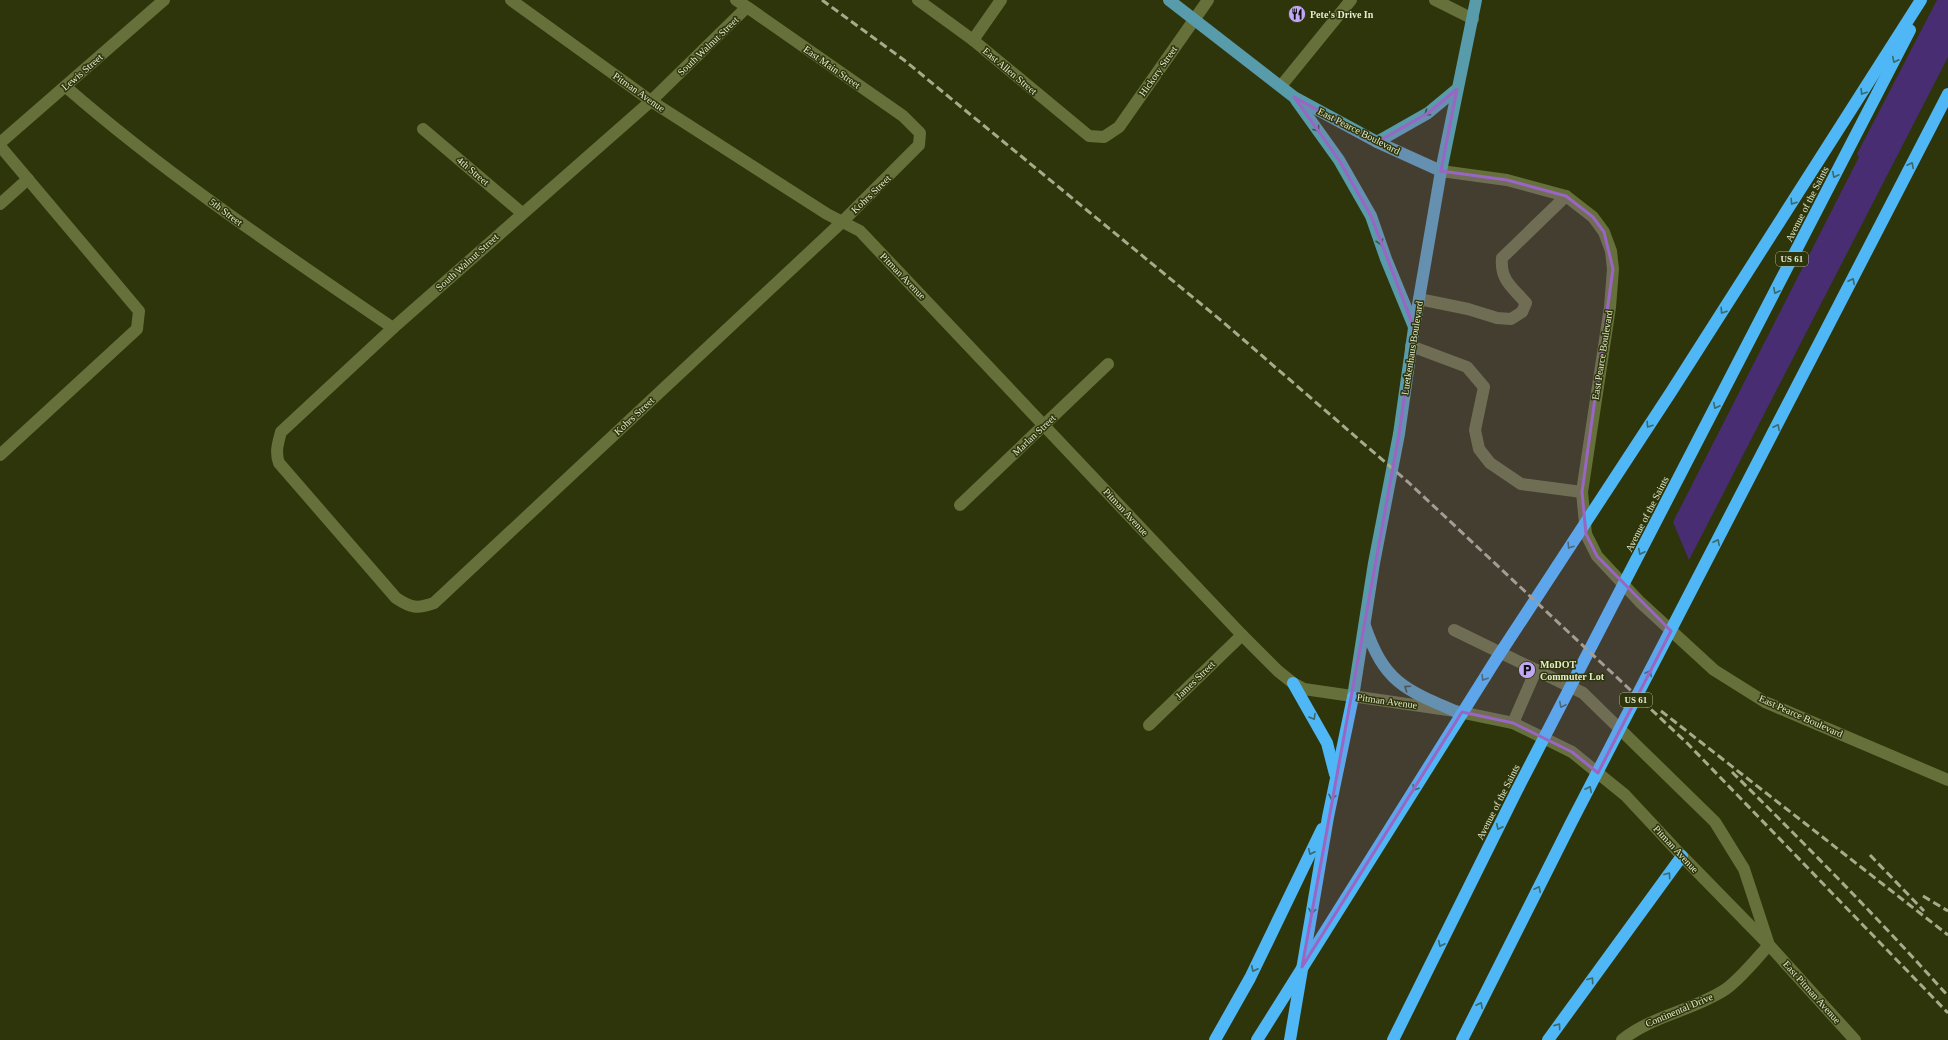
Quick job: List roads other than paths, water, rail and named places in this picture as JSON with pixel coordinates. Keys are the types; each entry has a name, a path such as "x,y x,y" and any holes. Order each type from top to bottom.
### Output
{"highway":[{"path":"1257,1040 1490,667 1670,392 1921,0"},
{"name":"Avenue of the Saints","path":"1393,1040 1516,792 1926,0"},
{"name":"US 61","path":"1462,1040 1572,823 1948,94"},
{"path":"1293,684 1327,742 1336,778"},
{"path":"1290,1040 1328,817 1353,696"},
{"path":"1215,1040 1250,978 1328,817"},
{"path":"1548,1040 1682,856"}],"main road":[{"name":"East Pearce Boulevard","path":"1169,0 1294,97 1377,142 1441,171"},
{"name":"Luetkenhaus Boulevard","path":"1353,696 1364,625 1399,434 1411,346 1441,171 1476,0"},
{"path":"1377,142 1428,113 1457,89"},
{"path":"1294,97 1340,160 1371,216 1386,259 1414,328"},
{"path":"1364,625 1377,656 1395,679 1407,689 1455,711"}],"street":[{"name":"Lewis Street","path":"0,145 164,0"},
{"name":"Pitman Avenue","path":"511,0 651,101 827,214 860,231 1242,635 1293,684 1304,689 1455,711 1512,723 1572,752 1625,795 1769,945"},
{"name":"East Main Street","path":"736,0 903,116 920,133 920,140"},
{"name":"East Allen Street","path":"918,0 972,40 1089,136 1104,137"},
{"path":"972,40 1001,0"},
{"name":"Hickory Street","path":"1104,137 1119,127 1208,0"},
{"path":"1281,86 1351,0"},
{"path":"1435,0 1473,19"},
{"name":"South Walnut Street","path":"341,535 279,463 276,456 277,445 282,432 393,328 651,101 747,7"},
{"name":"5th Street","path":"66,87 100,117 249,229 393,328"},
{"name":"4th Street","path":"423,129 522,213"},
{"name":"Kohrs Street","path":"341,535 396,598 408,606 422,607 434,603 843,221 915,151 920,140"},
{"path":"0,145 140,311 137,329 0,455"},
{"name":"East Pearce Boulevard","path":"1441,171 1507,180 1566,196 1593,217 1600,225 1611,251 1613,269 1610,307 1582,492 1586,534 1597,556 1640,602 1714,670 1765,702 1948,780"},
{"path":"0,204 28,179"},
{"path":"1419,299 1468,309 1497,318 1512,319 1522,312 1526,302 1504,277 1501,270 1502,258 1566,196"},
{"path":"1411,346 1467,367 1484,387 1476,430 1479,449 1490,463 1521,484 1582,492"},
{"name":"Marlan Street","path":"960,505 1108,364"},
{"path":"1454,630 1583,693 1715,822 1744,868 1769,945"},
{"name":"James Street","path":"1148,725 1242,635"},
{"path":"1512,723 1536,670"},
{"name":"Continental Drive","path":"1622,1040 1636,1029 1704,1001 1727,988 1769,945"},
{"name":"East Pitman Avenue","path":"1769,945 1855,1040"}],"railway":[{"path":"822,0 904,60 1223,322 1408,482 1687,743 1948,1013"},
{"path":"1661,711 1948,935"},
{"path":"1732,772 1842,882 1948,996"},
{"path":"1870,855 1924,911"},
{"path":"1923,896 1948,911"}],"place":[{"name":"Pete's Drive In","path":"1297,14"},
{"name":"MoDOT Commuter Lot","path":"1527,670"}]}
